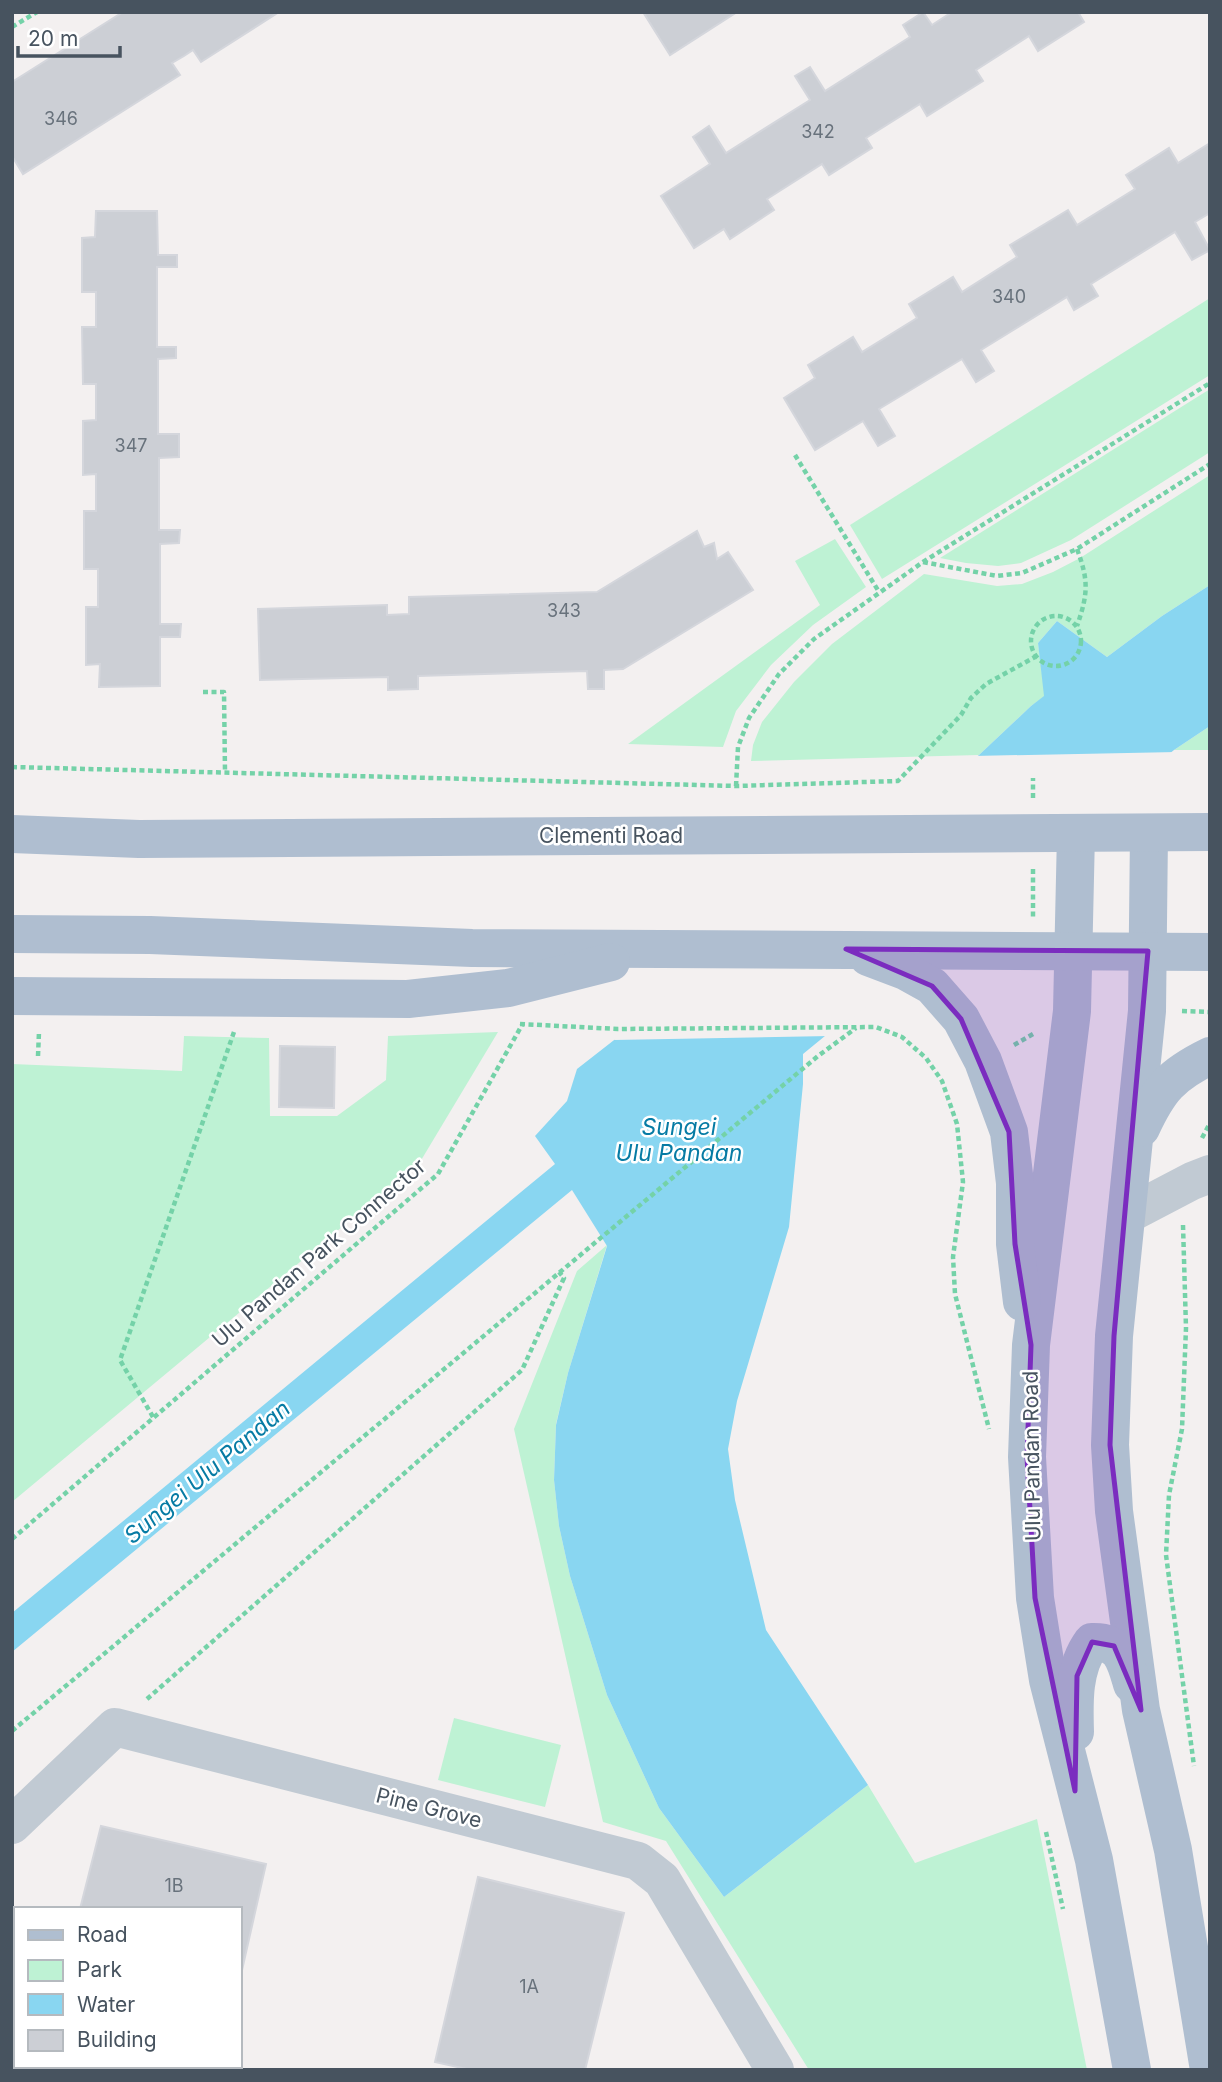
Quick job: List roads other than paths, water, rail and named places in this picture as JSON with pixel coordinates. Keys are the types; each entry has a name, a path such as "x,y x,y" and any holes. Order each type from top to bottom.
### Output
{"main road":[{"name":"Clementi Road","path":"12,834 139,839 1210,832"},
{"path":"1149,833 1147,1011 1114,1336 1110,1445 1114,1511 1141,1710 1172,1850 1209,2070"},
{"name":"Ulu Pandan Road","path":"1076,834 1070,1035 1031,1345 1027,1457 1035,1598 1048,1680 1094,1860 1132,2070"},
{"path":"12,934 150,935 472,948 1210,952"},
{"path":"12,996 408,999 508,988 660,949"},
{"path":"846,950 905,971 932,986 961,1019 983,1061 1009,1132 1015,1183 1014,1244 1031,1345"},
{"path":"1133,1143 1150,1108 1170,1080 1210,1056"},
{"path":"1075,1791 1074,1703 1077,1676 1084,1653 1092,1642 1114,1646 1125,1662 1141,1710"}],"lane":[{"path":"1126,1215 1201,1177"},
{"name":"Pine Grove","path":"12,1825 115,1727 638,1861 662,1880 775,2070"}],"water":[{"name":"Sungei Ulu Pandan","path":"1210,585 1210,726 1174,750 803,1054 803,1084 789,1227 737,1401 728,1449 735,1500 766,1630 868,1785 724,1897 659,1808 607,1695 570,1576 559,1526 554,1480 556,1425 568,1373 607,1246 572,1190 12,1652 12,1613 555,1164 535,1136 567,1101 577,1069 979,755 1044,696 1038,643 1057,621 1107,657"}]}
